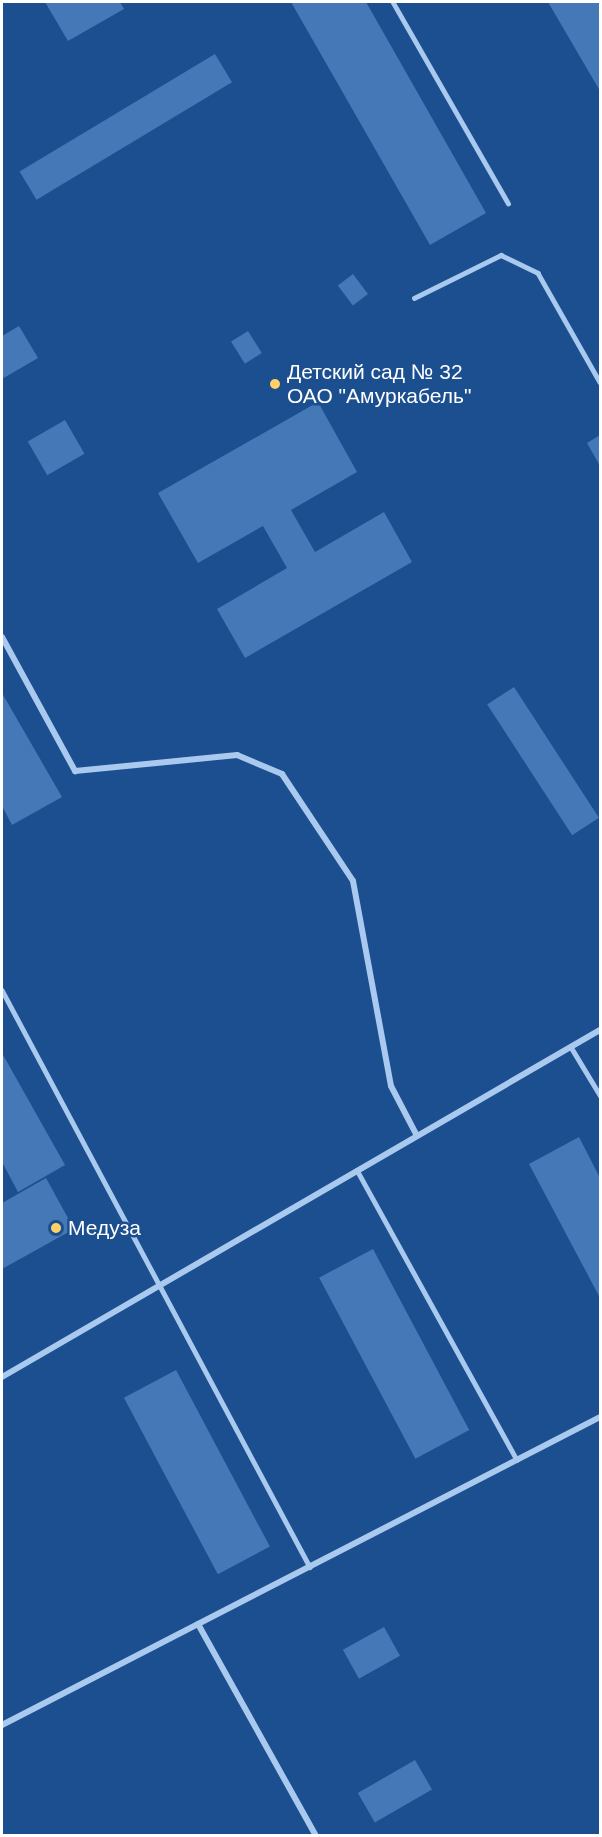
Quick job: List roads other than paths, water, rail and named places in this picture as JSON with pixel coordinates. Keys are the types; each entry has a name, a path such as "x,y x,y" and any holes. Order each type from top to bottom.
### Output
{"street":[{"path":"2,637 75,771 237,755 282,774 353,881 391,1086 417,1136"},
{"path":"2,1377 600,1030"},
{"path":"2,1725 600,1417"},
{"path":"198,1624 316,1836"}],"lane":[{"path":"393,2 508,203"},
{"path":"414,298 501,255 538,273 600,382"},
{"path":"2,990 310,1567"},
{"path":"571,1047 600,1095"},
{"path":"357,1170 518,1460"}],"place":[{"name":"Детский сад № 32 ОАО \"Амуркабель\"","path":"275,384"},
{"name":"Медуза","path":"56,1228"}]}
